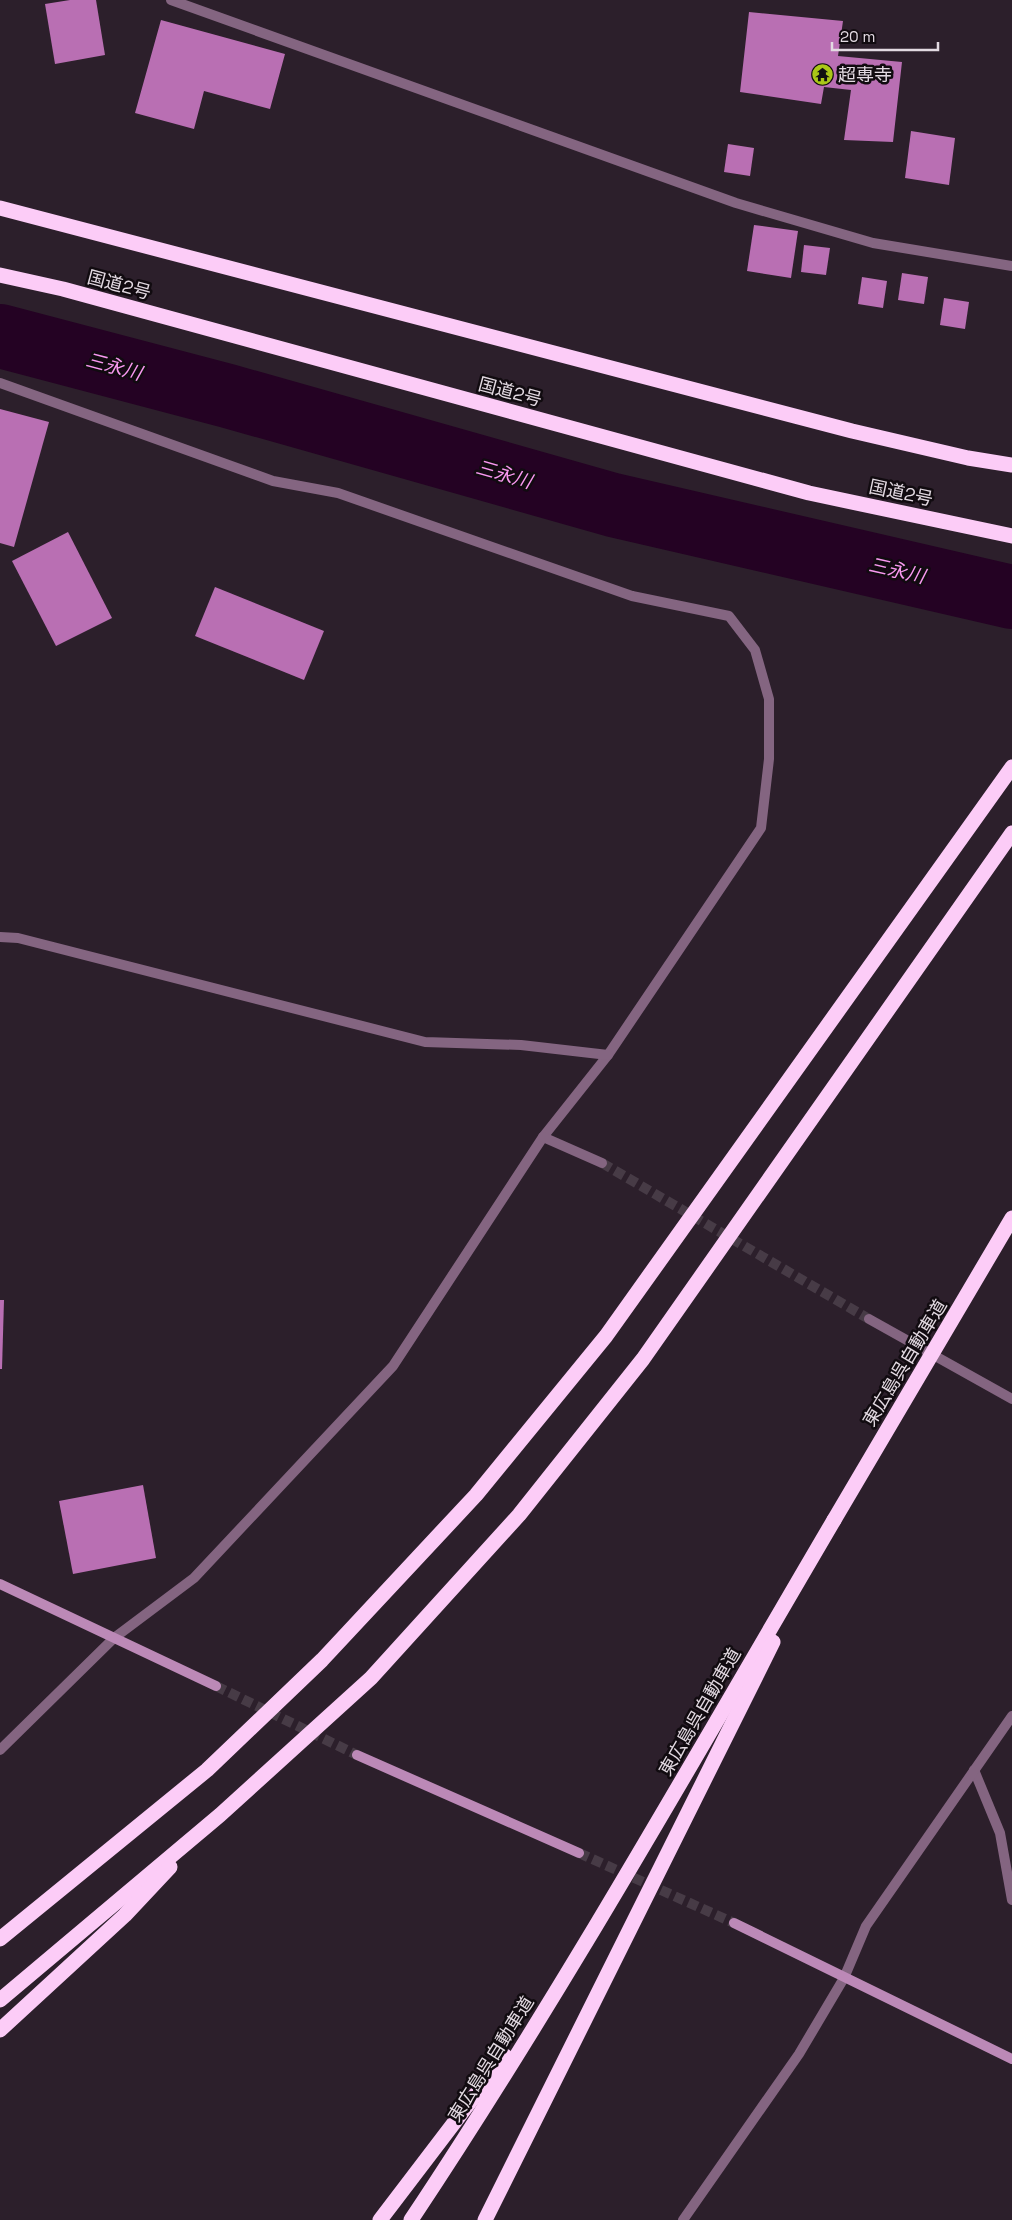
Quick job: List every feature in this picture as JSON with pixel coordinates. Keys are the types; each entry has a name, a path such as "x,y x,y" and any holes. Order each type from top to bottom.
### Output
{"highway":[{"path":"0,208 852,431 968,458 1012,465"},
{"name":"国道2号","path":"0,275 91,297 809,493 1012,536"},
{"path":"0,1939 207,1770 322,1660 476,1495 606,1336 1012,767"},
{"path":"0,2000 220,1815 371,1678 519,1515 643,1358 1012,833"},
{"name":"東広島呉自動車道","path":"411,2220 555,1992 637,1856 1012,1218"},
{"path":"485,2220 834,1520"},
{"path":"0,2030 125,1915 220,1815"},
{"path":"380,2220 555,1992"}],"street":[{"path":"171,0 736,203 872,243 1012,266"},
{"path":"0,383 273,481 338,493 632,596 729,616 755,650 769,699 769,759 761,828 608,1055 543,1137 393,1366 194,1578 114,1638 0,1750"},
{"path":"0,937 18,938 425,1042 521,1045 608,1055"},
{"path":"543,1137 602,1163"},
{"path":"869,1319 1012,1399"},
{"path":"0,1584 216,1686"},
{"path":"683,2220 799,2054 844,1978 866,1926 1012,1716"},
{"path":"357,1755 579,1853"},
{"path":"974,1770 1000,1833 1012,1900"},
{"path":"734,1923 1012,2059"}],"building":[{"path":"70,0 96,0 105,55 55,64 45,4"},
{"name":"超専寺","path":"749,12 843,21 838,56 902,62 893,142 844,140 851,90 824,87 821,104 740,92"},
{"path":"161,20 285,54 270,109 204,91 194,129 135,113"},
{"path":"911,131 955,138 949,185 905,178"},
{"path":"728,144 754,148 750,176 724,172"},
{"path":"754,225 798,231 791,278 747,271"},
{"path":"804,245 830,248 826,275 801,272"},
{"path":"902,273 928,277 924,304 898,300"},
{"path":"862,277 887,281 883,308 858,304"},
{"path":"944,298 969,302 965,329 940,325"},
{"path":"0,409 49,422 14,547 0,543"},
{"path":"68,532 112,618 56,646 12,561"},
{"path":"215,587 324,631 304,680 195,636"},
{"path":"0,1300 4,1300 2,1369 0,1369"},
{"path":"143,1485 156,1558 73,1574 59,1501"}],"waterway":[{"name":"三永川","path":"0,336 228,396 613,505 1012,597"}],"tunnel":[{"path":"602,1163 869,1319"},
{"path":"216,1686 357,1755"},
{"path":"579,1853 734,1923"}],"place":[{"name":"超専寺","path":"822,75"}]}
